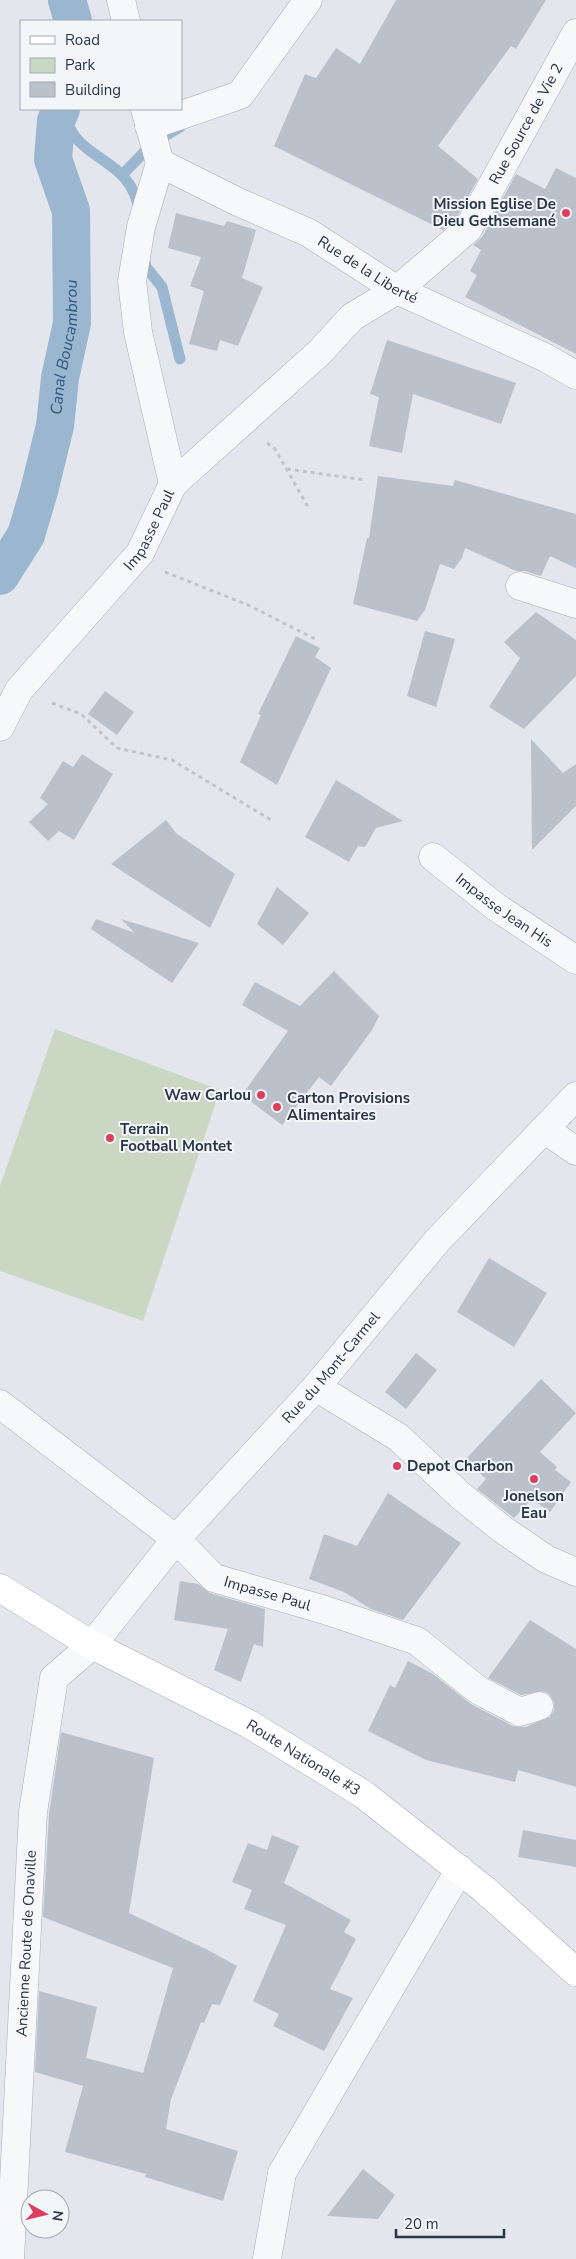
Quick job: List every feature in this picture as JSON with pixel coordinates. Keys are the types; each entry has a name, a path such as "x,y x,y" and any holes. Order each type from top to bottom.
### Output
{"main road":[{"name":"Route Nationale #3","path":"0,1588 92,1645 249,1724 363,1794 460,1869 576,1972"}],"street":[{"path":"121,0 126,20"},
{"path":"182,109 240,95 308,0"},
{"name":"Rue Source de Vie 2","path":"320,352 352,318 397,290 468,229 576,33"},
{"path":"173,484 138,332 132,281 141,227 160,163 147,117 177,110"},
{"name":"Rue de la Liberté","path":"160,163 236,201 309,233 397,290 546,358 576,375"},
{"name":"Impasse Paul","path":"0,727 19,690 140,553 173,484 320,352"},
{"path":"520,586 576,604"},
{"name":"Impasse Jean His","path":"432,857 496,907 576,960"},
{"name":"Rue du Mont-Carmel","path":"92,1645 176,1539 316,1386 437,1241 576,1096"},
{"path":"544,1129 576,1151"},
{"path":"316,1386 398,1437 461,1496 502,1529 546,1559 576,1572"},
{"name":"Impasse Paul","path":"0,1404 176,1539 214,1578 325,1610 417,1641 478,1690 520,1712 539,1706"},
{"name":"Ancienne Route de Onaville","path":"10,2259 33,1812 54,1678 92,1645"},
{"path":"267,2259 282,2173 460,1869"}],"path":[{"path":"241,423 275,449 308,507"},
{"path":"286,469 365,480"},
{"path":"134,559 248,605 315,639"},
{"path":"19,690 81,714 117,748 172,760 272,820"}],"green space":[{"name":"Terrain Football Montet","path":"55,1029 220,1090 143,1321 0,1271 0,1186"}],"building":[{"path":"396,0 546,0 516,49 511,46 438,146 478,179 456,219 443,230 274,146 305,74 316,78 336,48 360,64"},
{"path":"556,168 576,178 576,354 465,297 477,275 470,271 481,250 473,245 482,237 516,174 545,189"},
{"path":"176,213 224,226 227,221 256,230 242,278 263,287 238,346 220,340 217,351 189,344 204,291 190,286 201,257 168,248"},
{"path":"387,340 516,383 501,424 413,394 402,453 369,446 379,397 370,394"},
{"path":"378,476 453,486 455,480 576,514 576,568 550,556 541,576 525,571 516,571 465,548 462,558 454,569 440,564 425,610 417,621 353,604 367,538 369,538"},
{"path":"536,612 576,640 576,676 524,729 489,707 520,658 504,642"},
{"path":"425,631 455,639 436,707 407,696"},
{"path":"296,636 320,648 315,657 331,668 277,785 240,762 261,715 258,714"},
{"path":"105,691 134,712 117,735 88,714"},
{"path":"531,739 563,773 576,764 576,806 532,850"},
{"path":"82,754 113,774 74,840 59,831 48,841 29,822 48,804 40,798 63,761 73,767"},
{"path":"336,780 403,821 376,828 365,847 358,846 349,862 305,837"},
{"path":"166,820 176,833 235,874 210,928 111,864"},
{"path":"277,887 309,913 283,945 257,924"},
{"path":"96,919 135,933 121,919 199,943 172,983 91,929"},
{"path":"334,971 379,1016 372,1030 331,1086 319,1077 282,1125 242,1095 288,1031 242,1005 255,982 300,1006"},
{"path":"489,1258 547,1293 514,1347 457,1312"},
{"path":"416,1353 437,1370 406,1409 385,1392"},
{"path":"541,1379 576,1413 540,1452 557,1467 555,1470 571,1482 550,1512 532,1499 514,1518 477,1489 486,1479 465,1460"},
{"path":"388,1493 461,1543 403,1620 371,1609 344,1592 309,1579 324,1534 357,1546"},
{"path":"180,1581 198,1584 210,1593 265,1609 263,1647 254,1644 241,1682 214,1670 228,1629 174,1620"},
{"path":"530,1620 576,1649 576,1787 518,1770 515,1782 426,1760 368,1731 390,1685 395,1688 408,1661 433,1674 471,1704 513,1726 525,1727 550,1717 554,1710 554,1702 549,1694 542,1691 521,1695 488,1678"},
{"path":"61,1732 154,1758 129,1913 208,1950 237,1966 220,2005 212,2004 204,2023 201,2022 171,2099 166,2129 238,2151 223,2201 145,2177 146,2174 65,2152 83,2086 35,2072 39,1991 97,2007 86,2058 143,2073 173,1968 43,1917 49,1814"},
{"path":"523,1830 576,1840 576,1867 518,1857"},
{"path":"272,1835 299,1846 284,1883 351,1920 344,1932 356,1939 330,1989 353,1998 324,2051 273,2026 279,2014 253,2001 286,1925 244,1909 252,1890 232,1882 248,1843 267,1850"},
{"path":"363,2169 395,2195 378,2219 327,2216"}],"waterway":[{"name":"Canal Boucambrou","path":"67,0 73,20"},
{"name":"Canal Boucambrou","path":"0,576 26,535 39,491 55,426 60,378 72,323 71,211 53,159 56,121 61,110"},
{"path":"64,110 69,127 77,140 113,167 124,178 133,192 139,210"},
{"path":"122,175 154,142 180,127"},
{"path":"144,256 146,267 162,287 180,359"}],"place":[{"name":"Mission Eglise De Dieu Gethsemané","path":"566,213"},
{"name":"Waw Carlou","path":"261,1095"},
{"name":"Carton Provisions Alimentaires","path":"277,1107"},
{"name":"Terrain Football Montet","path":"110,1138"},
{"name":"Depot Charbon","path":"397,1466"},
{"name":"Jonelson Eau","path":"534,1479"}]}
